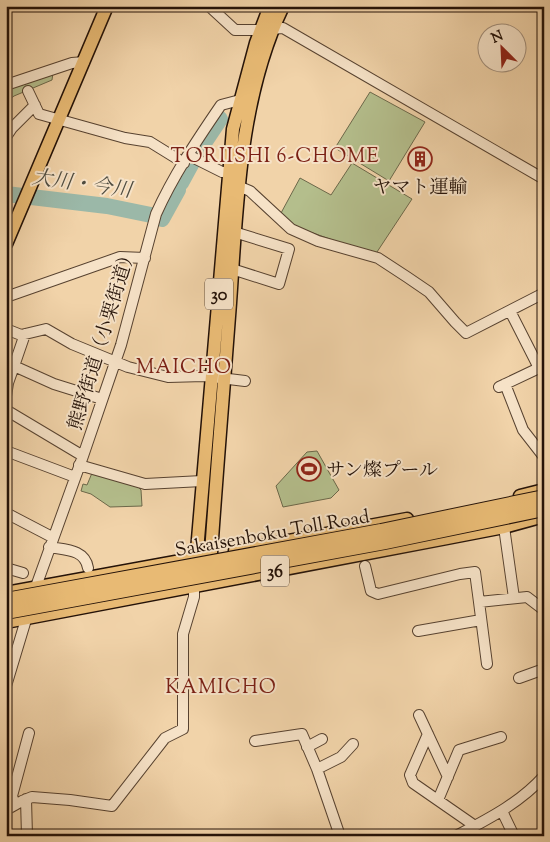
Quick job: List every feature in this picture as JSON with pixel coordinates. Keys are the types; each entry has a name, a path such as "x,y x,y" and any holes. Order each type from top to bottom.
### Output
{"highway":[{"name":"Sakaisenboku Toll Road","path":"6,600 381,531 544,497"},
{"name":"Sakaisenboku Toll Road","path":"6,612 385,542 544,509"}],"main road":[{"path":"6,244 107,6"},
{"name":"30","path":"209,583 218,378 233,130 260,30 270,6"},
{"name":"30","path":"194,586 202,481 232,269 238,186 257,80 283,6"},
{"name":"36","path":"6,593 410,518 544,490"},
{"name":"36","path":"6,622 504,527 544,516"}],"street":[{"path":"209,6 236,30 283,28 544,179"},
{"path":"6,85 72,63 84,62"},
{"path":"28,91 39,114 125,138 150,142 186,159 222,172 229,172"},
{"name":"熊野街道（小栗街道）","path":"75,477 115,362 156,218 164,198 186,159 221,105 240,100"},
{"path":"6,137 34,105"},
{"path":"238,186 250,191 291,229 318,241 378,258 429,292 466,333 544,293"},
{"path":"232,269 279,284 289,249 234,232"},
{"path":"6,297 120,257 145,258"},
{"path":"510,311 540,362 540,368 502,385 523,430 544,457"},
{"path":"6,329 21,335 46,329 72,344 115,362 168,377 245,380"},
{"path":"6,396 8,383 25,334"},
{"path":"14,366 54,384 102,400"},
{"path":"6,410 81,461 145,484 202,481"},
{"path":"6,451 75,477 35,588 6,686"},
{"path":"6,513 51,542 82,554 86,559 88,568"},
{"path":"504,527 514,598"},
{"path":"364,566 371,591 378,594 475,572 488,664"},
{"path":"6,568 22,574"},
{"path":"11,807 32,797 112,806 164,738 184,729 183,634 194,597 194,586"},
{"path":"479,602 526,596 544,610"},
{"path":"418,631 481,620"},
{"path":"519,678 544,670"},
{"path":"419,715 448,777"},
{"path":"11,807 28,733"},
{"path":"255,741 302,734 317,769 340,836"},
{"path":"428,734 410,775 413,783 474,826"},
{"path":"438,800 459,750 501,737"},
{"path":"307,747 322,739"},
{"path":"317,769 341,757 353,744"},
{"path":"459,835 532,790 543,778"},
{"path":"26,799 27,836"},
{"path":"502,810 514,836"}],"green space":[{"path":"53,73 52,80 14,96 6,102 6,89"},
{"path":"370,92 425,122 389,181 335,148"},
{"path":"352,163 412,199 375,255 296,227 281,213 300,178 331,195"},
{"name":"サン燦プール","path":"317,451 339,490 331,498 283,507 276,486 307,452"},
{"path":"92,473 138,487 141,490 142,506 110,507 91,494 81,491 83,484 87,485"}],"waterway":[{"name":"大川・今川","path":"200,149 220,119"},
{"name":"大川・今川","path":"181,183 193,161"},
{"name":"大川・今川","path":"159,218 162,219 178,190"},
{"name":"大川・今川","path":"6,194 107,206 151,215"}],"place":[{"name":"ヤマト運輸","path":"420,159"},
{"name":"サン燦プール","path":"309,469"}],"district":[{"name":"TORIISHI 6-CHOME","path":"275,155"},
{"name":"MAICHO","path":"184,366"},
{"name":"KAMICHO","path":"221,686"}]}
